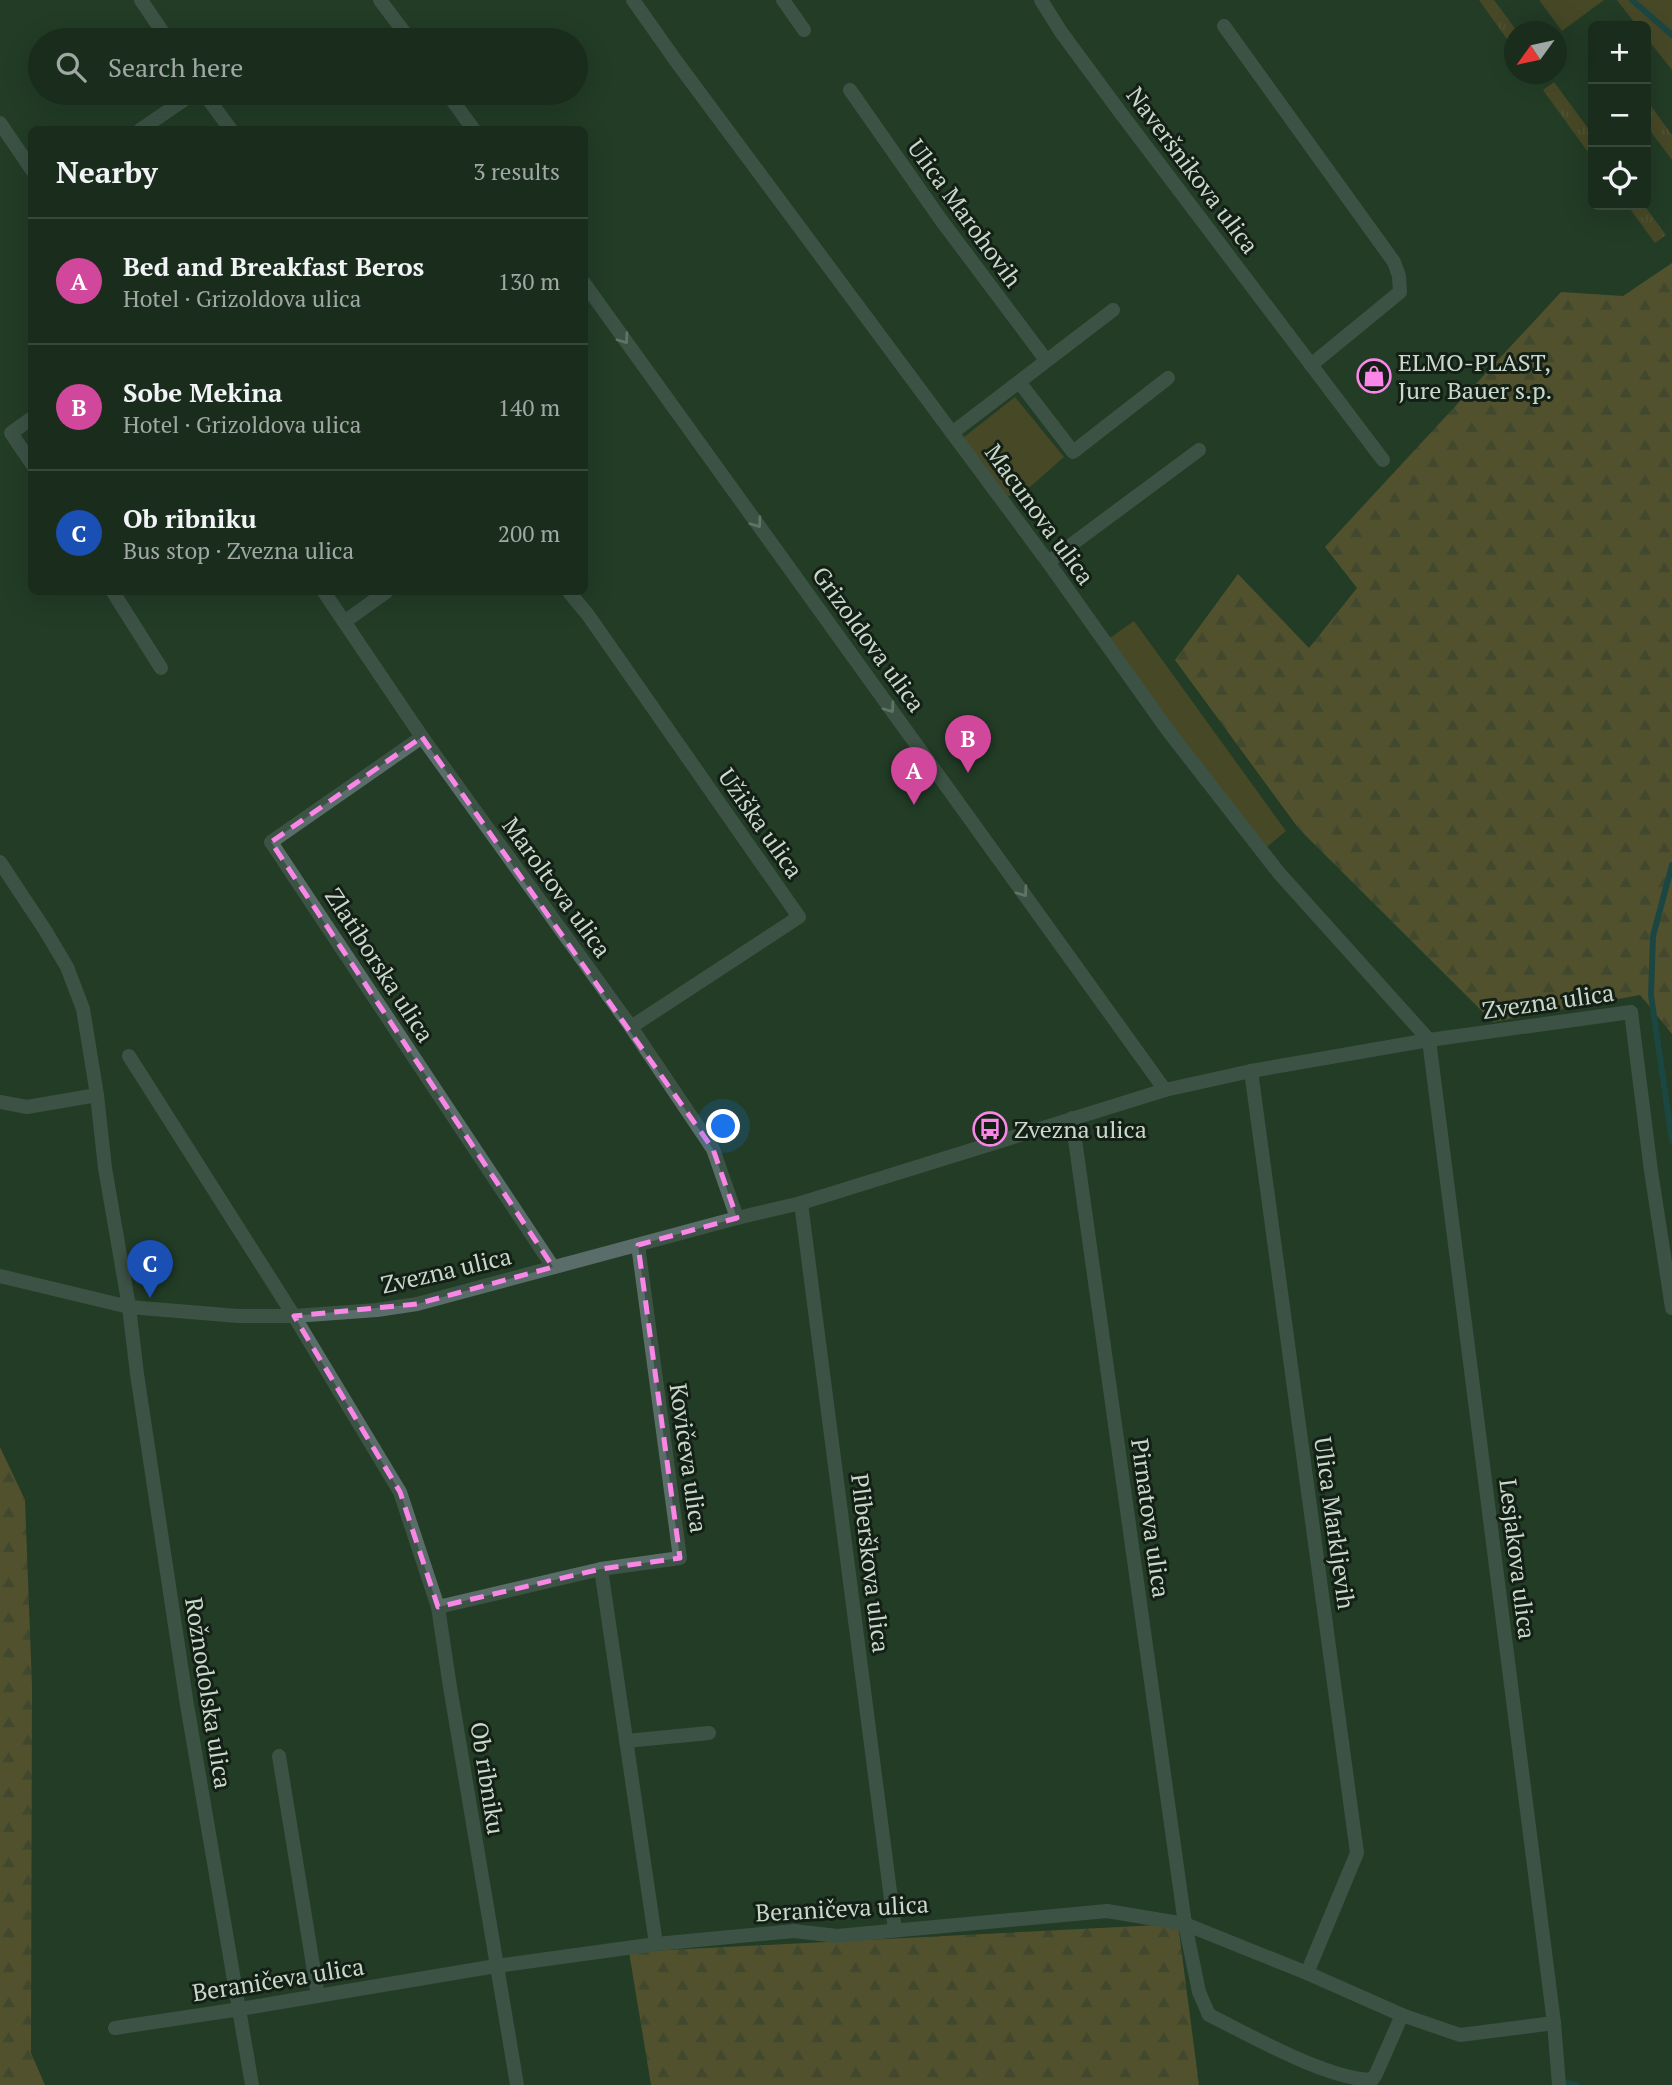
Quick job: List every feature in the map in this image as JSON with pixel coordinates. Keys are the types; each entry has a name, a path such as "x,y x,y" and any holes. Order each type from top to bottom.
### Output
{"street":[{"path":"142,0 160,28"},
{"path":"380,0 401,28"},
{"name":"Macunova ulica","path":"633,0 1048,562 1168,732 1279,873 1429,1040"},
{"path":"783,0 804,30"},
{"name":"Naveršnikova ulica","path":"1041,0 1106,92 1383,460"},
{"path":"1224,26 1394,261 1399,276 1400,292 1311,365"},
{"name":"Ulica Marohovih","path":"850,90 941,220 1046,360"},
{"path":"146,126 176,105"},
{"path":"213,105 228,126"},
{"path":"456,105 471,126"},
{"path":"0,123 28,164"},
{"name":"Grizoldova ulica","path":"588,289 1165,1090"},
{"path":"952,433 1113,310"},
{"path":"1020,383 1073,452 1168,378"},
{"path":"28,421 11,433 28,458"},
{"path":"1048,562 1199,450"},
{"path":"115,595 161,668"},
{"name":"Maroltova ulica","path":"326,595 422,737 631,1027 713,1149 737,1217"},
{"path":"344,622 382,595"},
{"name":"Užiška ulica","path":"571,595 799,917 631,1027"},
{"name":"Zlatiborska ulica","path":"422,737 271,842 552,1267"},
{"path":"0,862 45,930 73,982 83,1009 105,1168 129,1307"},
{"name":"Zvezna ulica","path":"0,1276 129,1307 238,1316 295,1316 417,1304 737,1217 801,1203 1165,1090 1251,1071 1429,1040 1631,1012 1672,1308"},
{"name":"Lesjakova ulica","path":"1429,1040 1554,2023 1559,2081"},
{"name":"Ob ribniku","path":"129,1056 295,1316 400,1492 438,1607 516,2085"},
{"name":"Ulica Markljevih","path":"1251,1071 1357,1853 1307,1973"},
{"path":"0,1102 27,1107 97,1095"},
{"name":"Pirnatova ulica","path":"1072,1118 1185,1924 1199,1992 1209,2015 1325,2070 1359,2080 1372,2080 1402,2015"},
{"name":"Pliberškova ulica","path":"801,1203 895,1930"},
{"name":"Kovičeva ulica","path":"438,1607 601,1569 680,1558 638,1245"},
{"name":"Rožnodolska ulica","path":"129,1307 187,1704 252,2085"},
{"path":"601,1569 656,1944"},
{"path":"626,1741 709,1733"},
{"path":"279,1756 318,1996"},
{"name":"Beraničeva ulica","path":"115,2028 496,1966 656,1944 794,1931 837,1936 1107,1911 1185,1924 1402,2015 1460,2035 1554,2023"}],"highlighted area":[{"path":"422,737 713,1149 737,1218 638,1245 680,1558 601,1569 438,1607 400,1492 294,1316 417,1304 553,1267 271,842"}],"green space":[{"path":"1479,0 1494,0 1510,21 1504,21 1504,35"},
{"path":"1539,0 1604,0 1567,27 1567,21 1555,21"},
{"path":"1617,0 1672,0 1672,70 1651,43 1651,21 1633,21"},
{"path":"1555,84 1588,128 1588,152 1543,90"},
{"path":"1651,106 1672,135 1672,160 1651,132"},
{"path":"1631,210 1648,210 1666,235 1655,243"},
{"path":"1672,263 1672,1034 1640,995 1493,1022 1299,829 1175,660 1238,574 1309,648 1357,588 1325,547 1561,292 1623,296"},
{"path":"1015,397 1064,457 1030,487 1004,498 959,441"},
{"path":"1134,621 1286,831 1262,851 1107,640"},
{"path":"0,1447 25,1500 32,1686 31,2053 45,2085 0,2085"},
{"path":"1178,1924 1199,2085 651,2085 629,1952"}],"waterway":[{"path":"1632,0 1672,35"},
{"path":"1672,865 1653,936 1651,995 1672,1141"},
{"path":"1558,2084 1561,2082 1577,2085"}],"place":[{"name":"ELMO-PLAST, Jure Bauer s.p.","path":"1374,376"},
{"name":"Sobe Mekina","path":"968,773"},
{"name":"Bed and Breakfast Beros","path":"914,805"},
{"name":"Zvezna ulica","path":"990,1129"},
{"name":"Ob ribniku","path":"150,1298"}]}
